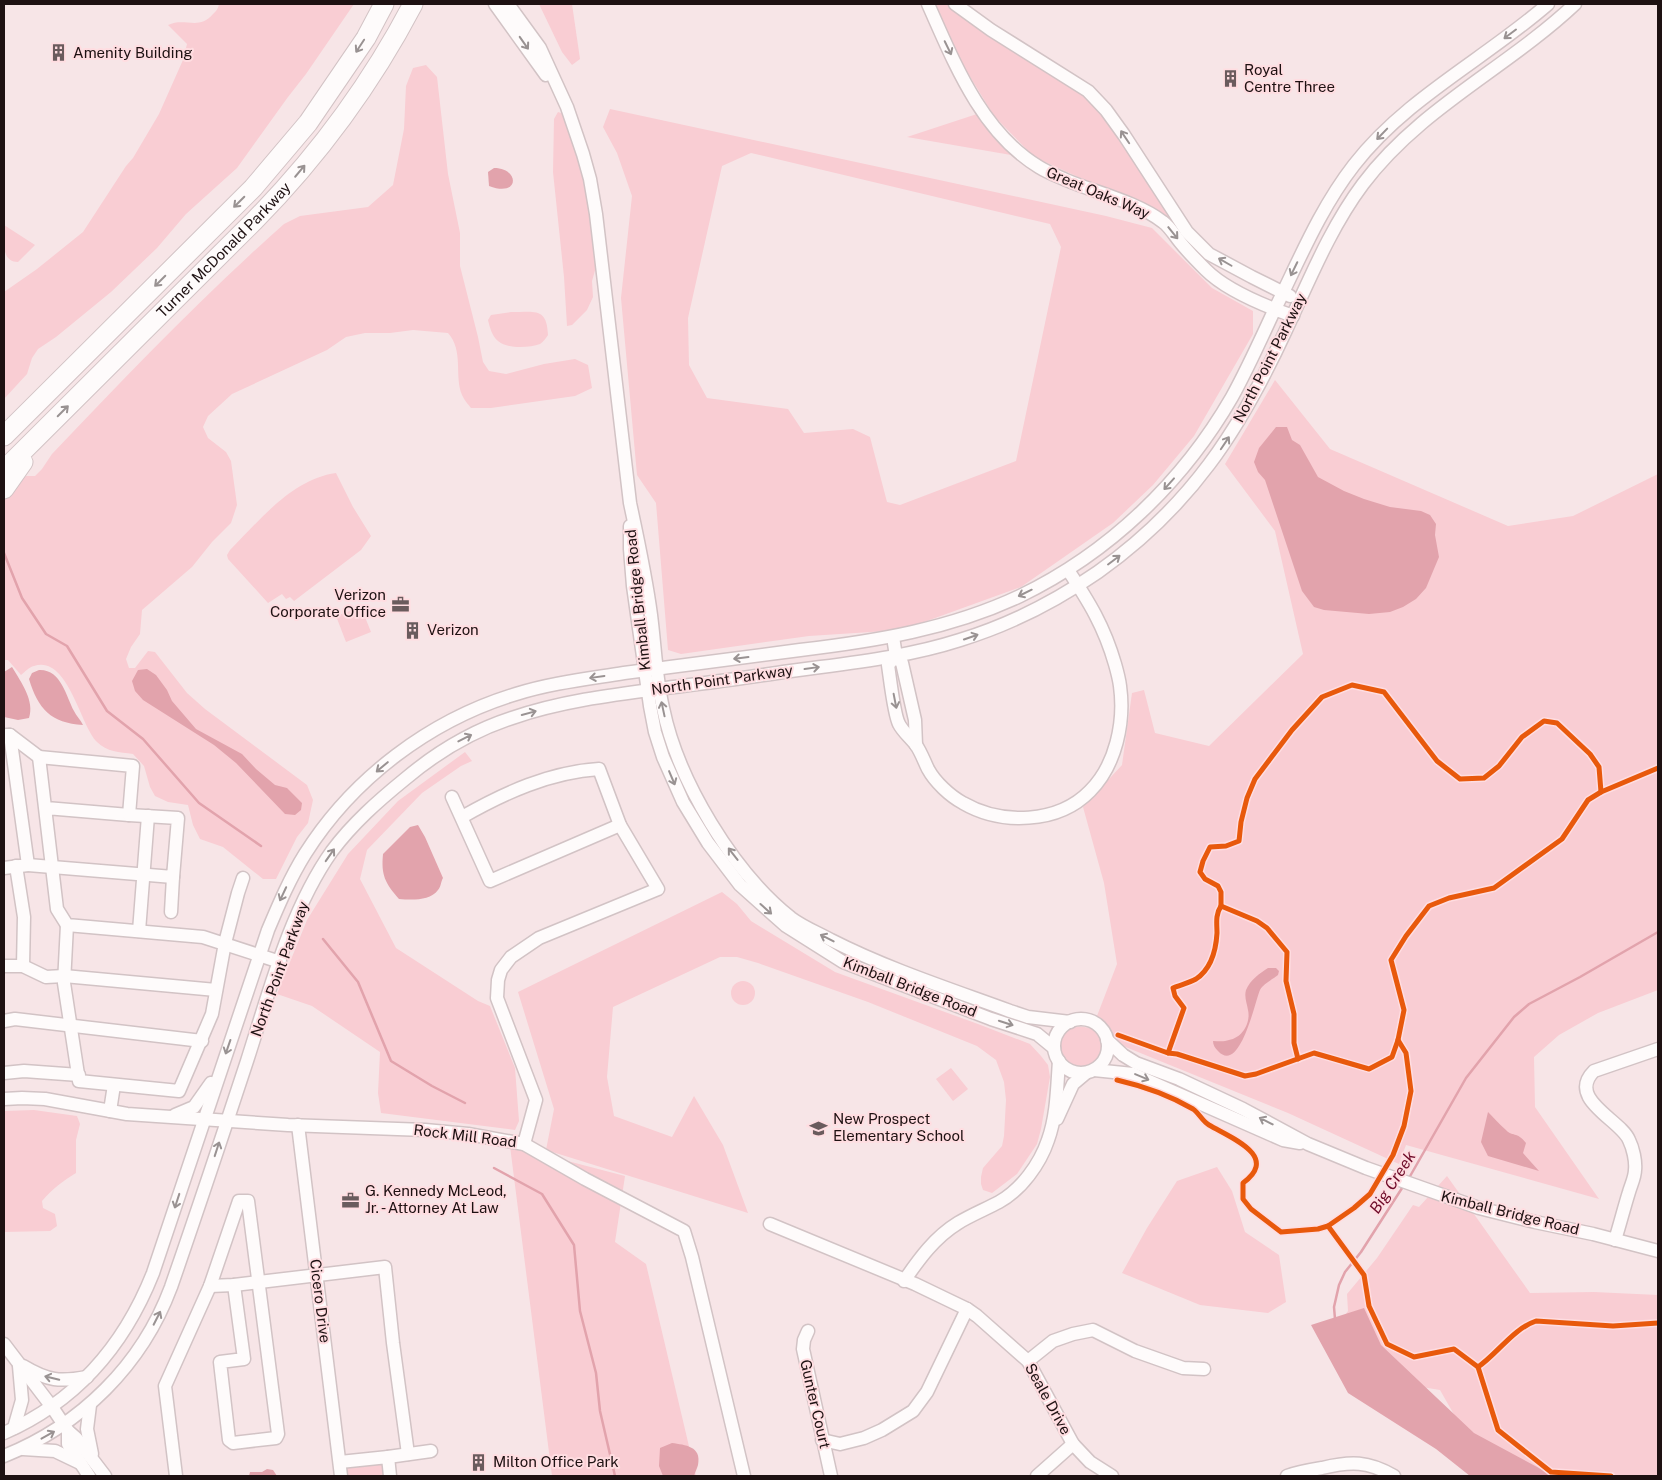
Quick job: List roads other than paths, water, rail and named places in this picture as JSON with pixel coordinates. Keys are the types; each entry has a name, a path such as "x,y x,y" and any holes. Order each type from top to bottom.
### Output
{"highway":[{"name":"Turner McDonald Parkway","path":"4,436 265,174 308,123 366,38 384,4"},
{"name":"Turner McDonald Parkway","path":"4,470 254,222 292,181 326,141 348,110 384,55 413,4"},
{"path":"4,489 19,469 36,438"}],"street":[{"name":"Kimball Bridge Road","path":"494,4 564,102"},
{"name":"Kimball Bridge Road","path":"508,4 540,48 576,129 590,179 596,214 630,503 630,548 654,690 655,732 683,802 708,843 740,885 786,926 843,962 990,1019 1037,1034 1054,1048"},
{"name":"Great Oaks Way","path":"928,4 976,102 997,130 1019,152 1039,167 1092,191 1122,201 1156,218 1164,223 1208,272 1227,286 1275,310 1293,316"},
{"name":"Great Oaks Way","path":"955,4 990,30 1073,81 1097,99 1124,135 1187,232 1210,254 1300,300"},
{"name":"North Point Parkway","path":"9,1431 52,1407 87,1377 122,1336 146,1292 268,930 285,890 305,854 320,831 356,791 394,757 421,737 452,720 513,695 554,684 651,669 893,637 946,625 982,612 1020,596 1068,570 1124,529 1155,500 1186,464 1208,434 1233,395 1328,202 1353,167 1374,143 1421,100 1548,4"},
{"name":"North Point Parkway","path":"4,1456 66,1428 129,1362 149,1334 171,1287 280,962 301,905 333,850 372,805 432,756 479,731 525,714 578,702 896,656 935,647 985,632 1041,607 1078,586 1122,554 1156,525 1197,482 1215,459 1259,388 1300,300 1347,207 1385,157 1430,115 1540,35 1575,4"},
{"path":"893,637 896,656 902,663 915,720 916,745 929,771 946,791 963,803 994,814 1018,818 1060,811 1089,793 1099,781 1109,762 1119,730 1122,703 1120,684 1109,642 1098,617 1068,570"},
{"name":"Kimball Bridge Road","path":"654,690 684,774 707,816 726,846 751,877 792,918 854,952 1010,1011 1028,1017 1070,1022"},
{"path":"7,735 39,757 133,766 129,815"},
{"path":"7,735 16,866 24,917 23,966"},
{"path":"421,737 432,756"},
{"path":"39,757 57,909 67,925 64,976 80,1081 179,1092 212,1014 225,943 243,878"},
{"path":"462,817 492,800 552,776 580,770 599,769 620,825 658,888 539,938 511,957 501,970 498,980 497,998 536,1100 524,1144"},
{"path":"452,796 490,881 620,825"},
{"path":"46,808 178,818 171,912"},
{"path":"139,931 148,816"},
{"path":"16,866 173,877"},
{"path":"67,925 203,937 280,962"},
{"path":"4,966 23,966 46,977 64,976 216,990"},
{"path":"4,1020 15,1019 202,1041"},
{"path":"770,1224 904,1281 934,1241 958,1223 1001,1201 1020,1184 1043,1154 1053,1125 1073,1084 1101,1064 1106,1057 1107,1040 1101,1028 1090,1021 1082,1019 1070,1022 1058,1031 1055,1039 1054,1048 1059,1061 1068,1070 1077,1073 1090,1071"},
{"name":"Kimball Bridge Road","path":"1107,1040 1123,1055 1136,1063 1180,1079 1308,1144 1366,1168 1443,1197 1479,1208 1658,1251"},
{"path":"1615,1240 1635,1171 1634,1161 1629,1139 1590,1099 1587,1081 1594,1071 1658,1049"},
{"path":"1053,1125 1059,1061"},
{"path":"169,1117 194,1107 200,1101 222,1066"},
{"path":"4,1073 24,1071 78,1075"},
{"name":"Kimball Bridge Road","path":"1090,1071 1133,1074 1282,1140 1308,1144"},
{"path":"110,1111 114,1085"},
{"name":"Rock Mill Road","path":"4,1099 45,1099 110,1111 169,1117 425,1130 468,1134 524,1144 585,1179 684,1231 744,1476"},
{"name":"Cicero Drive","path":"298,1125 342,1476"},
{"path":"176,1476 165,1386 210,1286 239,1201 248,1201 278,1434 276,1438 233,1443 229,1440 220,1362 244,1359 234,1285"},
{"path":"210,1286 234,1285 385,1267 408,1454"},
{"name":"Seale Drive","path":"904,1281 915,1284 967,1309 994,1330 1028,1361 1073,1444 1090,1462 1112,1476"},
{"path":"822,1440 840,1444 864,1438 882,1430 913,1411 927,1392 967,1309"},
{"path":"1028,1361 1053,1341 1093,1330 1136,1351 1183,1368 1204,1369"},
{"name":"Gunter Court","path":"808,1331 803,1349 831,1476"},
{"path":"4,1344 66,1428 105,1476"},
{"path":"19,1363 36,1374 56,1380 66,1381 87,1377"},
{"path":"9,1431 22,1400 19,1363"},
{"path":"90,1405 86,1428 95,1464"},
{"path":"66,1428 68,1444 89,1476"},
{"path":"1037,1476 1073,1444"},
{"path":"20,1449 55,1451 80,1463"},
{"path":"340,1462 431,1451"},
{"path":"388,1457 390,1476"},
{"path":"1287,1476 1345,1463 1371,1465 1394,1476"}],"waterway":[{"path":"4,553 22,598 46,634 67,646 107,711 143,739 199,803 261,846"},
{"name":"Big Creek","path":"1409,1178 1466,1078 1514,1017 1529,1004 1658,932"},
{"path":"323,939 358,982 391,1061 432,1086 465,1103"},
{"path":"494,1168 542,1194 574,1245 580,1311 596,1373 600,1411 615,1476"},
{"name":"Big Creek","path":"1335,1319 1334,1307 1339,1285 1345,1272 1361,1252 1404,1185"}],"place":[{"name":"Amenity Building","path":"59,53"},
{"name":"Royal Centre Three","path":"1230,79"},
{"name":"Verizon Corporate Office","path":"400,604"},
{"name":"Verizon","path":"413,630"},
{"name":"New Prospect Elementary School","path":"819,1128"},
{"name":"G. Kennedy McLeod, Jr. - Attorney At Law","path":"351,1200"},
{"name":"Milton Office Park","path":"479,1462"}]}
